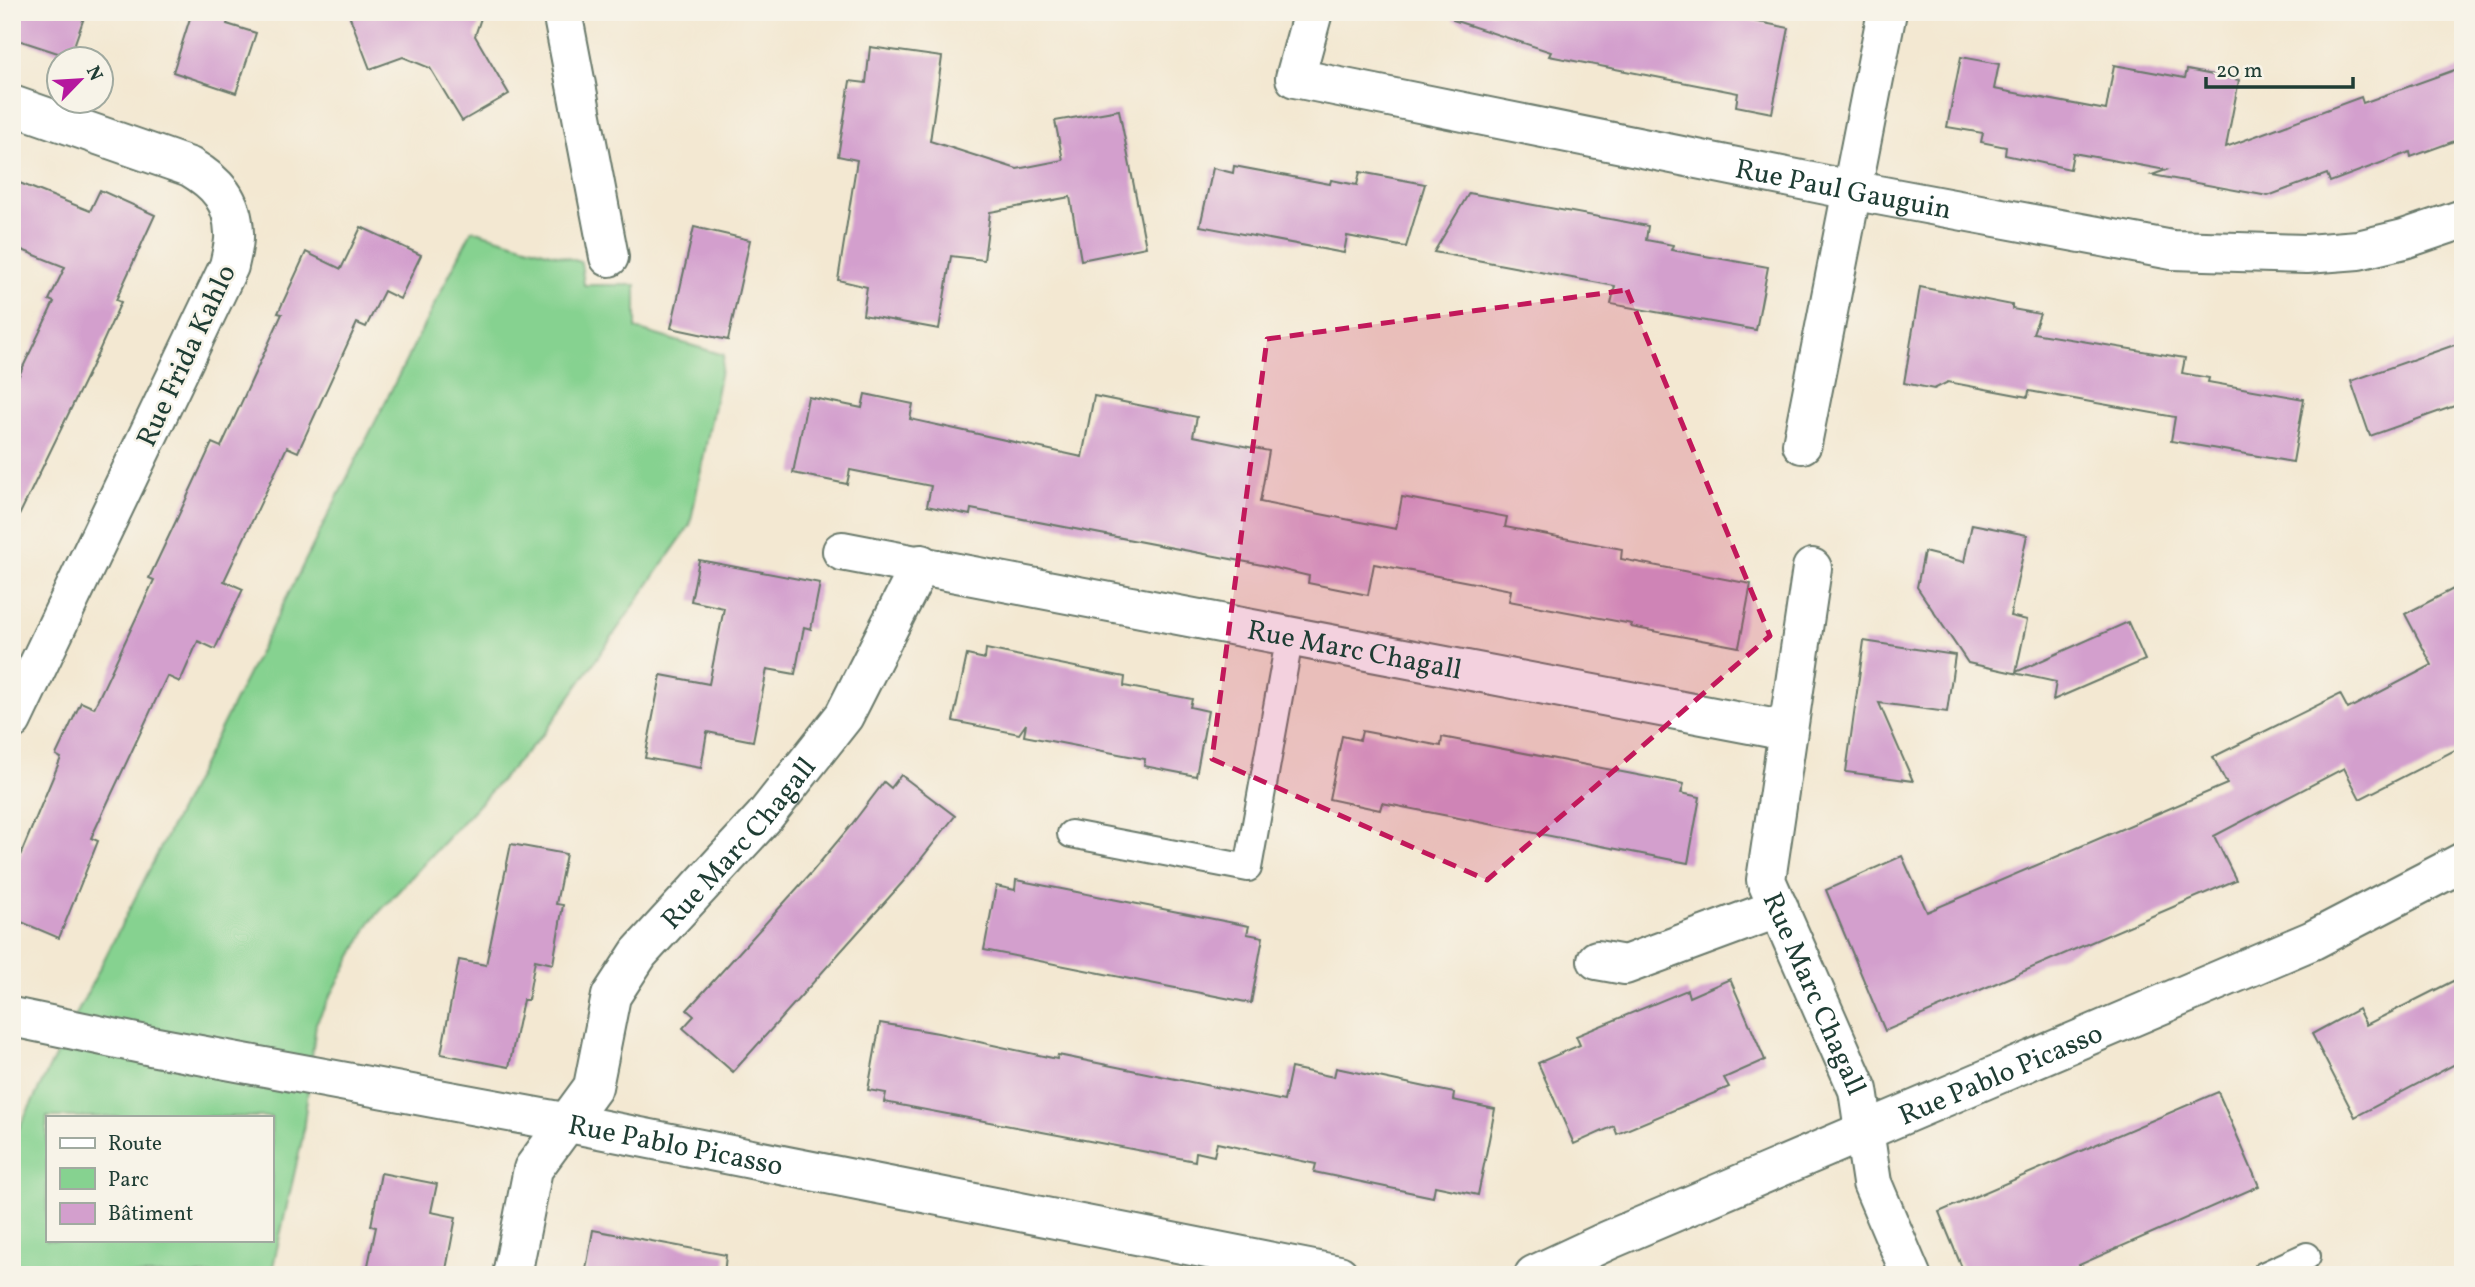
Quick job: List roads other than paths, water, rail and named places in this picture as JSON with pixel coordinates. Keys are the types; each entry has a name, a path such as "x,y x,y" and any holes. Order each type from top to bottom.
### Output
{"street":[{"path":"562,12 609,257"},
{"name":"Rue Paul Gauguin","path":"1313,12 1295,78 1851,190 2172,250 2306,254 2358,250 2404,239 2463,219"},
{"path":"1802,444 1887,12"},
{"name":"Rue Frida Kahlo","path":"12,106 190,167 212,180 227,201 235,233 229,266 12,720"},
{"name":"Rue Marc Chagall","path":"842,551 1787,731"},
{"name":"Rue Marc Chagall","path":"512,1275 534,1169 593,1087 611,996 639,954 764,817 844,716 921,564"},
{"name":"Rue Marc Chagall","path":"1812,568 1766,880 1858,1090 1872,1183 1911,1275"},
{"name":"Rue Pablo Picasso","path":"1534,1275 1609,1240 2313,940 2463,862"},
{"path":"1597,960 1625,965 1779,908"},
{"name":"Rue Pablo Picasso","path":"12,1017 151,1046 569,1123 1339,1275"}],"lane":[{"path":"1071,834 1248,868 1290,635"},
{"path":"2264,1275 2307,1256"}]}
